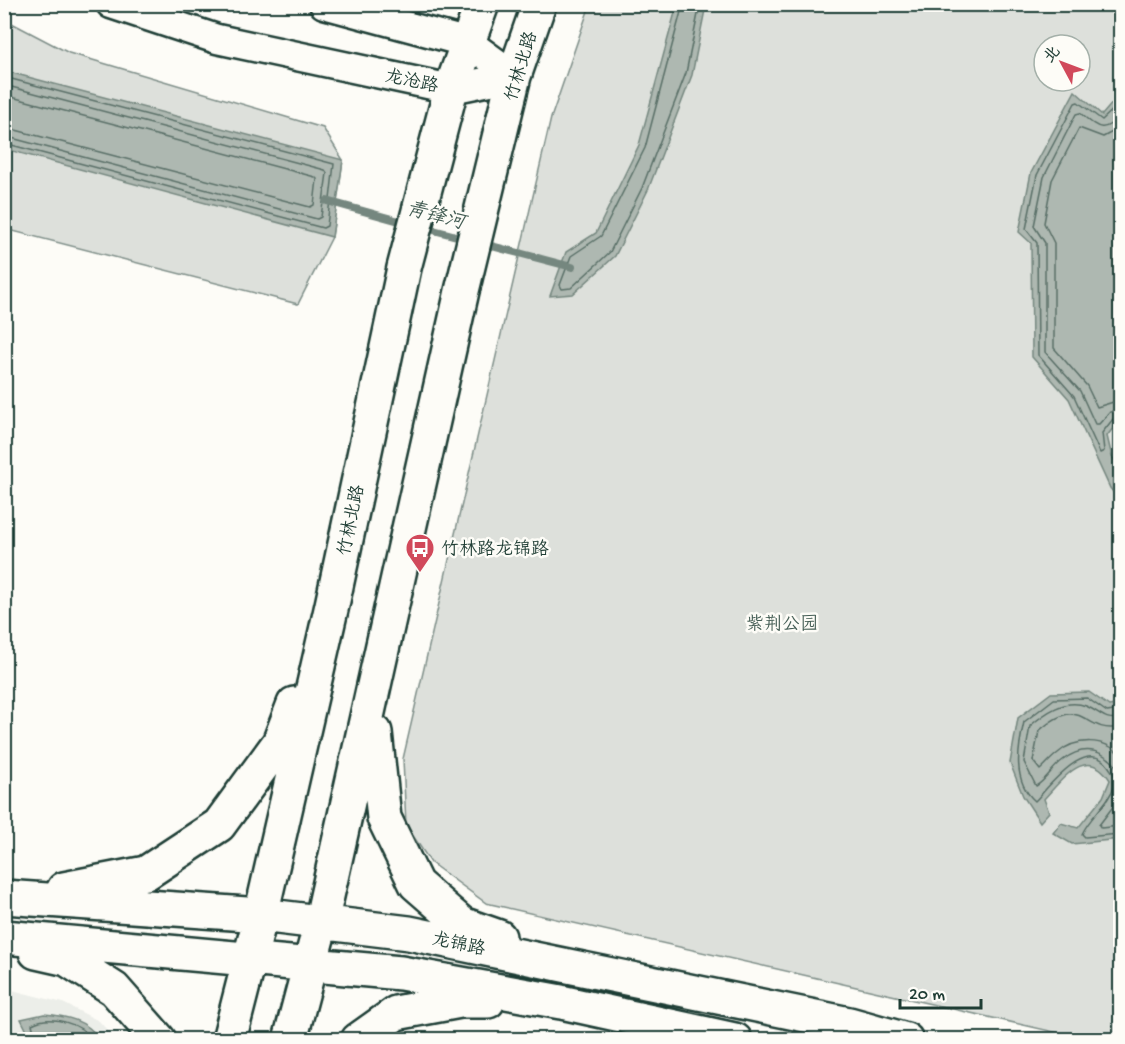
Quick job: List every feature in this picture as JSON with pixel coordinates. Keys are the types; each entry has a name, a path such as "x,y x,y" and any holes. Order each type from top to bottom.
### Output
{"main road":[{"name":"竹林北路","path":"229,1040 261,915 332,605 404,268 422,208 452,89 482,4"},
{"name":"竹林北路","path":"290,1040 321,923 462,291 480,224 514,75 539,4"},
{"path":"5,897 69,888 146,873 219,825 279,743 332,605"},
{"path":"374,690 375,753 384,818 416,884 462,924 585,970"},
{"name":"龙锦路","path":"5,897 261,915 409,933 849,1024 906,1040"},
{"path":"4,937 401,973 561,1002 735,1040"},
{"path":"4,946 67,959 114,989 159,1040"},
{"path":"358,1040 396,1013 449,1003 561,1002"}],"street":[{"name":"龙沧路","path":"111,4 217,39 452,89 514,75"},
{"path":"324,4 469,43 514,75"}],"shaded area":[{"path":"4,988 63,1003 99,1021 115,1039 5,1039"}],"green space":[{"name":"紫荆公园","path":"590,5 1120,5 1120,1039 1085,1039 486,903 431,863 406,825 403,759 551,118"},
{"path":"4,19 69,53 323,128 343,160 332,237 298,304 5,229"}],"water":[{"path":"677,5 706,5 692,75 648,190 615,256 573,294 550,296 566,252 596,233 639,145"},
{"path":"5,71 343,160 332,237 5,149"},
{"path":"1074,93 1077,93 1102,115 1120,94 1120,422 1107,436 1112,457 1120,465 1120,501 1110,488 1069,399 1032,357 1031,243 1019,232 1031,173"},
{"path":"1089,692 1109,706 1120,704 1120,839 1072,844 1053,833 1061,823 1078,828 1103,797 1110,780 1093,765 1076,768 1044,799 1049,812 1040,822 1023,796 1010,763 1018,718 1051,693"},
{"path":"44,1014 82,1023 100,1039 31,1039 21,1019"}],"waterway":[{"name":"青锋河","path":"327,201 410,224"},
{"name":"青锋河","path":"422,227 468,239"},
{"name":"青锋河","path":"480,243 572,267"}],"place":[{"name":"竹林路龙锦路","path":"420,574"}]}
